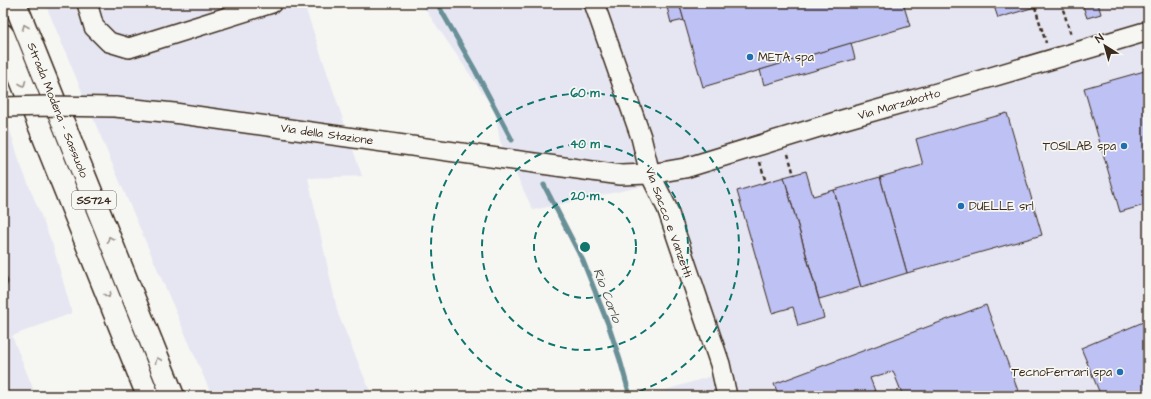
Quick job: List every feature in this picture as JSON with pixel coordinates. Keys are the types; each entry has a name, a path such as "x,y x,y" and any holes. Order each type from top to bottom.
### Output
{"highway":[{"name":"Strada Modena - Sassuolo","path":"15,3 173,396"},
{"name":"Strada Modena - Sassuolo","path":"3,35 148,396"}],"street":[{"path":"86,3 94,27 109,42 129,48 272,3"},
{"name":"Via Sacco e Vanzetti","path":"594,3 641,137 650,174 667,208 720,364 727,396"},
{"name":"Via Marzabotto","path":"650,174 685,168 842,120 1148,31"},
{"name":"Via della Stazione","path":"3,108 47,106 115,107 174,113 621,175 650,174"}],"path":[{"path":"1061,3 1072,40"},
{"path":"1036,7 1048,47"},
{"path":"786,150 794,175"},
{"path":"758,158 766,183"}],"shaded area":[{"path":"45,3 306,3 304,4 362,176 308,178 338,314 372,396 212,396"},
{"path":"421,3 1148,3 1148,396 646,396 715,375 649,185 533,210 500,141 495,111"},
{"path":"3,108 20,163 53,246 72,313 12,336 36,396 3,396"}],"building":[{"path":"666,3 679,3 684,20 671,23"},
{"name":"META spa","path":"679,3 903,3 910,26 703,87"},
{"path":"993,3 1048,3 998,18"},
{"path":"1082,3 1098,3 1101,14 1087,18"},
{"name":"META spa","path":"851,43 855,59 764,85 760,70"},
{"name":"TOSILAB spa","path":"1148,70 1148,204 1120,212 1084,88"},
{"name":"DUELLE srl","path":"1007,113 1042,235 907,273 880,177 923,165 916,139"},
{"path":"806,171 813,196 834,190 861,287 819,299 784,177"},
{"path":"784,177 824,318 798,326 793,307 772,313 737,191"},
{"path":"880,177 907,273 861,287 834,190"},
{"path":"3,269 8,282 3,293"},
{"path":"986,305 1020,396 903,396 893,371 870,378 877,396 779,396 774,384"},
{"name":"TecnoFerrari spa","path":"1148,320 1148,396 1101,396 1081,348"}],"waterway":[{"name":"Rio Corlo","path":"437,3 512,140"},
{"name":"Rio Corlo","path":"544,185 583,261 608,324 630,396"}],"place":[{"name":"META spa","path":"750,57"},
{"name":"TOSILAB spa","path":"1124,146"},
{"name":"DUELLE srl","path":"961,206"},
{"name":"TecnoFerrari spa","path":"1120,372"}]}
